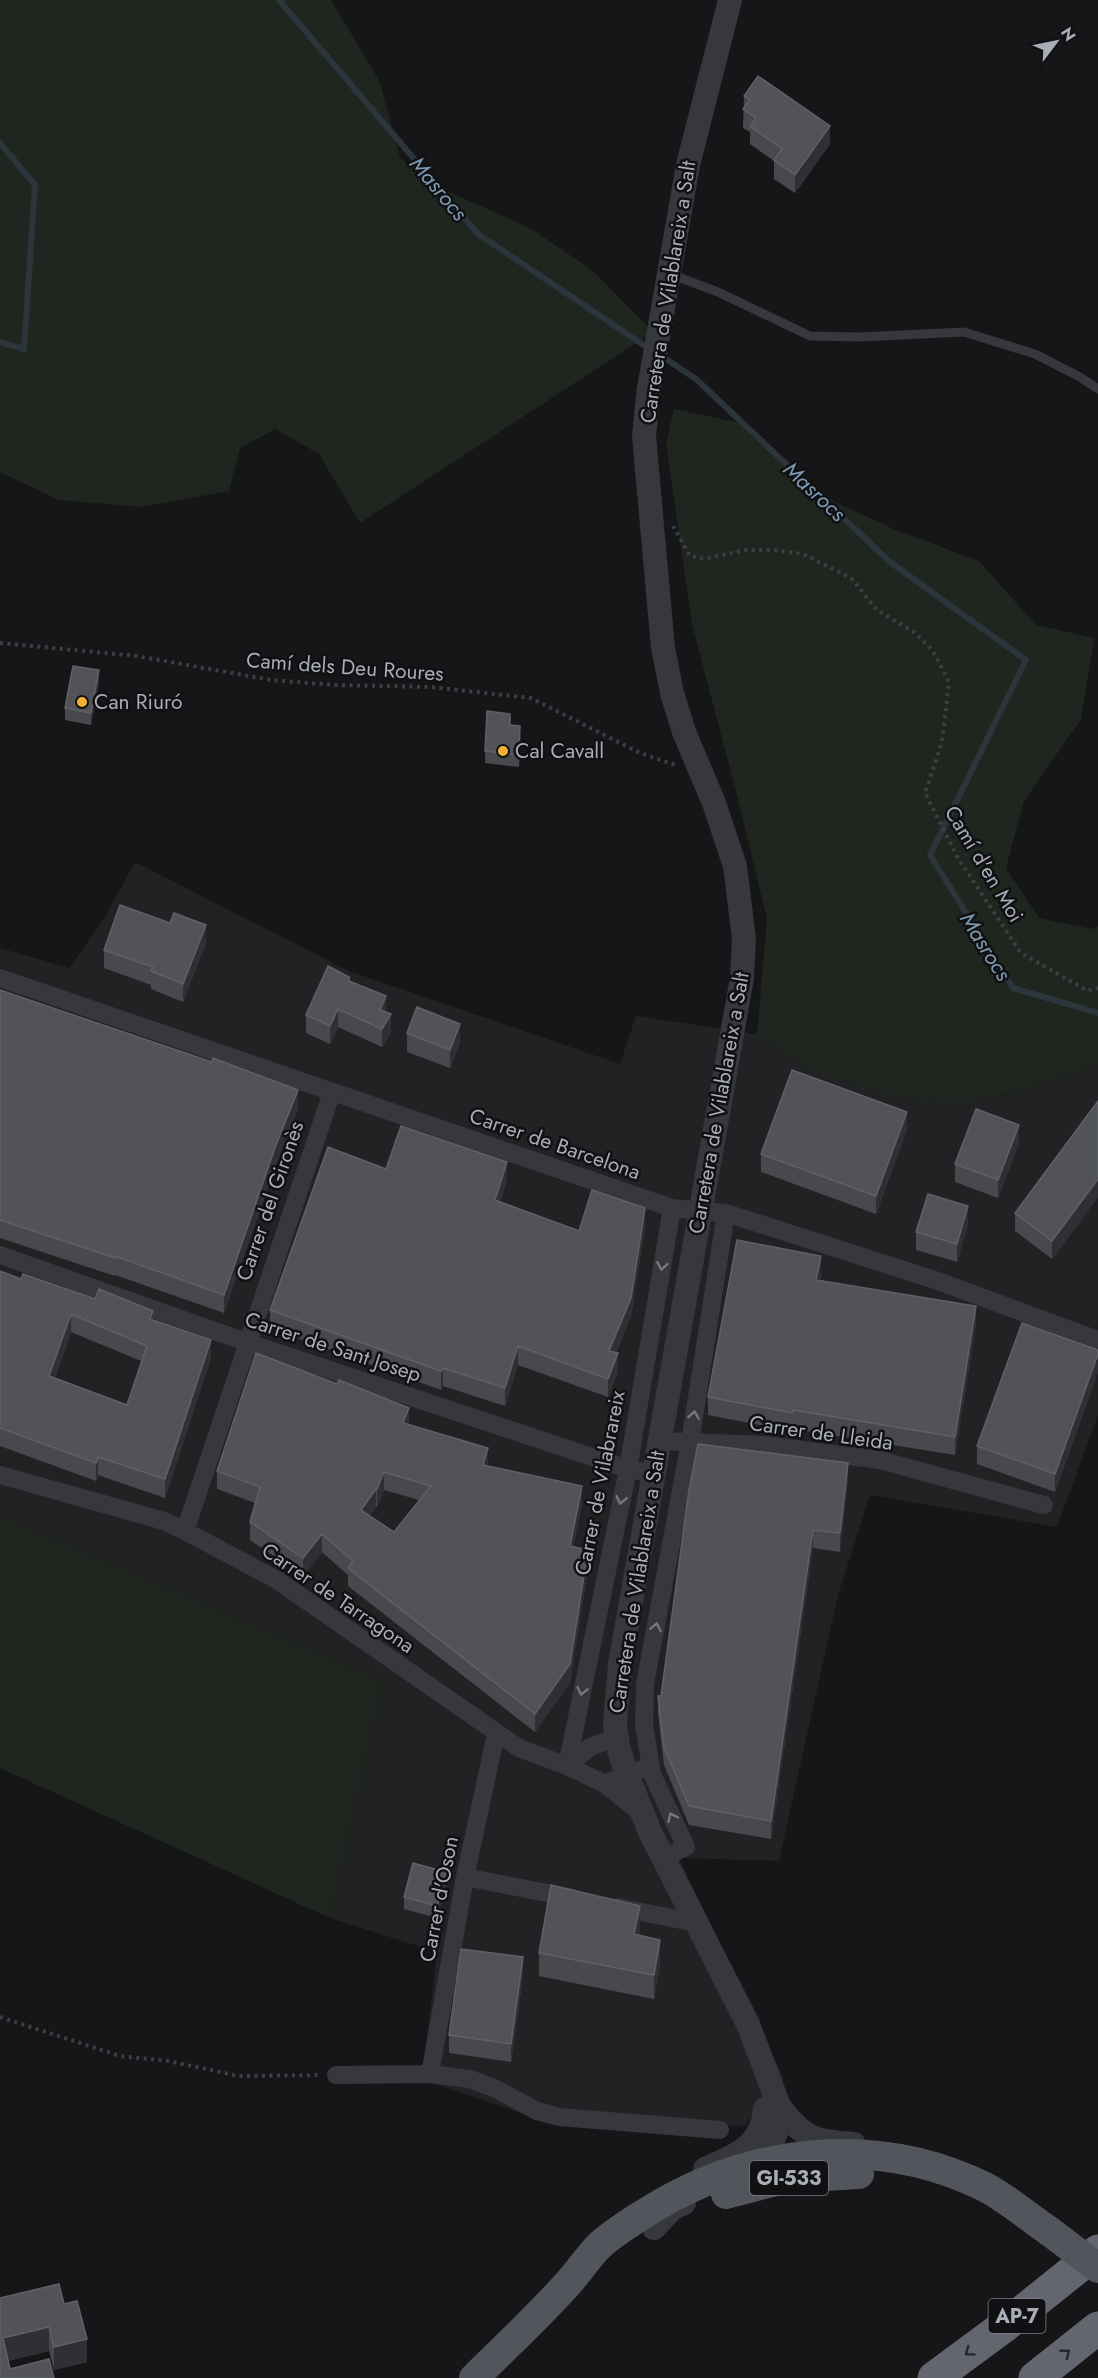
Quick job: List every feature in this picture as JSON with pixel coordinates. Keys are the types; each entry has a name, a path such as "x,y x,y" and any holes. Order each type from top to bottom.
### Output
{"highway":[{"name":"AP-7","path":"934,2378 1007,2324 1098,2251"},
{"name":"AP-7","path":"1035,2378 1098,2328"}],"main road":[{"name":"GI-533","path":"474,2378 571,2281 600,2246 616,2233 666,2200 703,2181 764,2162 803,2155 871,2156 910,2161 985,2187 1098,2268"},
{"name":"GI-533","path":"571,2281 685,2211 723,2195 787,2178 846,2173 884,2176 936,2186 1038,2223"}],"street":[{"name":"Carretera de Vilablareix a Salt","path":"730,0 688,165 655,350 645,436 663,648 672,693 684,732 714,803 735,866 744,939 742,978 620,1664 616,1700 617,1737 627,1773 643,1815 748,2024 778,2106"},
{"name":"Carrer de Barcelona","path":"0,978 672,1209 726,1213 935,1280 1098,1340"},
{"name":"Carrer del Gironès","path":"185,1531 246,1342 332,1092"},
{"name":"Carrer de Vilabrareix","path":"567,1766 628,1468 672,1209"},
{"path":"663,1858 686,1847 652,1774 644,1724 645,1684 690,1442 726,1213"},
{"name":"Carrer de Sant Josep","path":"0,1255 246,1342 628,1468 654,1474"},
{"name":"Carrer de Lleida","path":"660,1441 765,1445 880,1460 1044,1505"},
{"name":"Carrer de Tarragona","path":"0,1474 164,1521 185,1531 277,1580 496,1734 519,1748 567,1766 605,1784 643,1815"},
{"name":"Carrer d'Oson","path":"430,2074 465,1877 496,1734"},
{"path":"567,1766 590,1747 617,1737"},
{"path":"605,1784 627,1773 651,1767"},
{"path":"465,1877 696,1923"},
{"path":"336,2075 430,2074 470,2079 496,2089 537,2111 559,2117 720,2130"},
{"path":"616,2233 630,2213 655,2195 744,2151 758,2136 765,2118 768,2080"},
{"path":"654,2228 673,2208 716,2186 752,2174 764,2162 777,2130 778,2106"},
{"path":"778,2106 795,2128 810,2138 906,2150 956,2166 985,2187"}],"lane":[{"path":"669,273 718,292 810,336 860,338 964,332 1035,354 1098,389"}],"path":[{"name":"Camí d'en Moi","path":"649,499 658,499 690,555 704,559 755,550 803,554 851,578 877,610 915,633 933,651 949,682 942,742 925,793 958,858 1021,953 1088,991 1098,988"},
{"name":"Camí dels Deu Roures","path":"0,643 137,656 271,680 335,685 431,687 531,698 640,753 675,765 679,775"},
{"path":"0,2017 120,2056 168,2061 239,2076 336,2075"}],"shaded area":[{"path":"0,0 331,0 380,82 400,158 449,192 530,228 592,270 653,332 360,523 319,454 275,429 240,448 229,491 141,507 59,500 0,472"},
{"path":"674,409 741,423 833,501 896,530 979,561 1036,625 1094,638 1081,719 1024,801 1006,868 1039,918 1092,929 1098,926 1098,1065 1027,1089 976,1101 903,1099 812,1071 757,1034 767,919 692,624 666,443"},
{"path":"135,862 349,971 620,1064 636,1016 757,1034 812,1071 977,1101 1027,1089 1098,1065 1098,1415 1057,1527 870,1495 838,1595 779,1861 679,1858 784,2079 744,2126 539,2119 422,2080 437,1952 330,1918 383,1681 0,1516 0,948 69,968 105,917"},
{"path":"0,1516 383,1681 330,1918 0,1768"}],"building":[{"path":"758,76 830,126 795,175 774,160 782,149 750,126 756,118 743,109 750,100 744,96"},
{"name":"Can Riuró","path":"73,666 99,670 91,713 65,708"},
{"name":"Cal Cavall","path":"487,711 510,714 510,725 520,726 519,755 485,751"},
{"path":"120,905 170,923 174,913 206,925 183,984 151,971 153,967 104,950"},
{"path":"328,966 349,977 349,981 386,996 380,1010 391,1014 382,1029 338,1009 330,1026 306,1015"},
{"path":"0,990 212,1062 213,1058 298,1090 276,1145 224,1295 115,1256 115,1258 0,1220"},
{"path":"417,1007 460,1024 450,1050 407,1033"},
{"path":"792,1070 907,1112 876,1196 761,1154"},
{"path":"1098,1101 1098,1179 1052,1241 1015,1213"},
{"path":"976,1109 1019,1125 998,1180 955,1164"},
{"path":"401,1126 507,1162 495,1200 579,1231 592,1190 645,1208 631,1298 609,1351 618,1353 608,1379 518,1346 505,1388 443,1368 441,1371 270,1310 328,1147 386,1169"},
{"path":"928,1194 968,1206 957,1244 916,1232"},
{"path":"737,1240 821,1256 816,1280 976,1306 955,1437 793,1410 792,1413 708,1397"},
{"path":"0,1271 21,1279 23,1274 95,1299 99,1289 153,1311 150,1319 211,1340 165,1479 98,1457 96,1463 0,1428","holes":["71,1314 147,1346 127,1405 49,1376"]},
{"path":"1022,1323 1098,1350 1055,1474 977,1446"},
{"path":"256,1353 337,1384 339,1380 409,1408 403,1423 488,1448 483,1465 582,1486 570,1546 588,1550 570,1664 535,1714 348,1568 353,1561 322,1534 303,1558 250,1522 260,1487 217,1471","holes":["384,1472 431,1486 394,1532 361,1510 377,1489"]},
{"path":"698,1444 848,1463 840,1533 813,1530 771,1821 689,1806 664,1747 658,1696 661,1696 689,1490"},
{"path":"413,1863 446,1872 437,1906 404,1897"},
{"path":"551,1885 640,1906 634,1934 660,1940 654,1975 539,1953"},
{"path":"461,1949 523,1957 511,2044 449,2035"},
{"path":"59,2284 64,2304 77,2301 87,2339 54,2347 49,2327 3,2338 10,2369 49,2359 54,2378 0,2378 0,2298"}],"waterway":[{"name":"Masrocs","path":"279,0 478,234 651,350"},
{"name":"Masrocs","path":"0,143 35,185 24,349 0,342"},
{"name":"Masrocs","path":"660,355 696,379 890,562 1026,660 930,855 1013,988 1098,1013"}],"place":[{"name":"Can Riuró","path":"82,702"},
{"name":"Cal Cavall","path":"503,751"}]}
